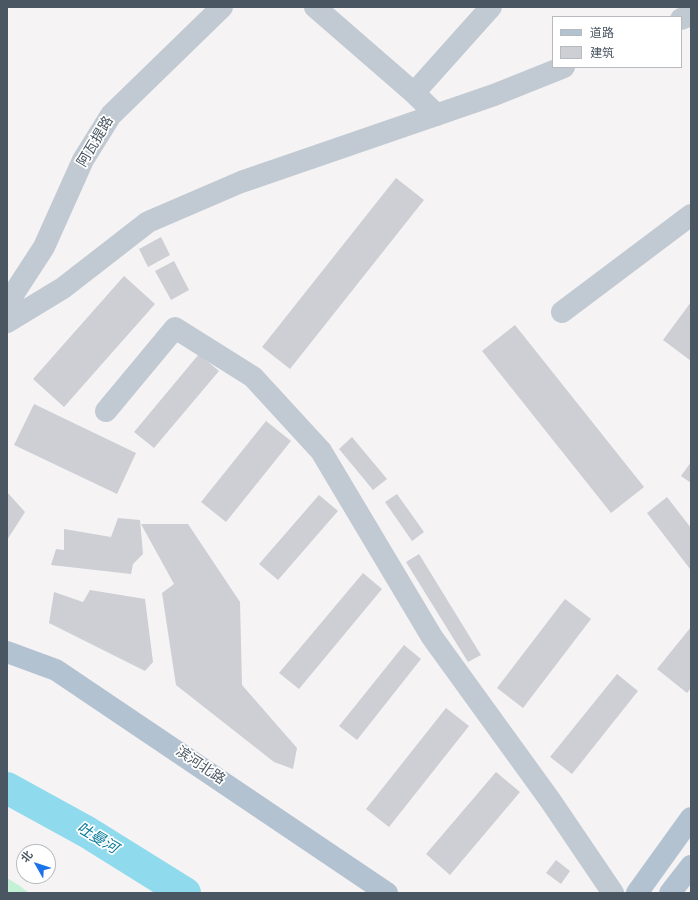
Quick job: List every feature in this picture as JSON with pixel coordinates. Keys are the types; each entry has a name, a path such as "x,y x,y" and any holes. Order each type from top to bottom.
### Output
{"main road":[{"name":"滨河北路","path":"7,652 56,670 387,893"},
{"path":"637,893 691,818"},
{"path":"670,893 691,866"}],"street":[{"name":"阿瓦提路","path":"7,304 44,247 83,160 111,115 222,7"},
{"path":"314,7 414,93 437,115"},
{"path":"414,93 491,7"},
{"path":"7,322 63,288 148,222 241,182 494,95 562,68"},
{"path":"562,312 691,215"},
{"path":"106,411 175,328 253,377 321,451 432,637 550,800 613,893"}],"green space":[{"path":"7,878 29,893 7,893"}],"building":[{"path":"396,178 424,200 290,369 262,347"},
{"path":"161,237 170,255 148,267 139,249"},
{"path":"174,261 189,290 171,300 155,271"},
{"path":"124,276 155,304 64,407 33,379"},
{"path":"691,302 691,361 663,340"},
{"path":"515,325 644,487 611,513 482,351"},
{"path":"199,354 219,371 154,448 134,432"},
{"path":"34,404 136,453 117,494 14,445"},
{"path":"266,421 291,441 226,522 201,502"},
{"path":"352,437 387,479 373,490 339,449"},
{"path":"691,462 691,483 681,476"},
{"path":"7,492 25,512 7,540"},
{"path":"397,494 424,532 412,541 385,502"},
{"path":"319,495 338,511 278,580 259,564"},
{"path":"667,497 691,528 690,569 647,513"},
{"path":"118,518 140,520 143,554 133,564 131,574 51,565 56,549 64,550 64,529 111,537"},
{"path":"141,524 188,524 240,602 242,685 297,748 293,769 274,762 176,685 162,593 174,584"},
{"path":"419,554 481,655 468,662 406,562"},
{"path":"363,573 382,589 299,689 279,673"},
{"path":"90,590 145,599 153,662 145,671 49,623 54,592 83,602"},
{"path":"565,599 591,619 523,708 497,688"},
{"path":"691,627 691,688 687,693 657,669"},
{"path":"404,645 421,659 357,740 339,726"},
{"path":"617,674 638,691 572,774 550,757"},
{"path":"446,708 469,726 389,827 366,809"},
{"path":"496,772 520,792 450,875 426,854"},
{"path":"556,860 570,871 561,884 546,873"}],"waterway":[{"name":"吐曼河","path":"7,788 87,832 185,893"}]}
